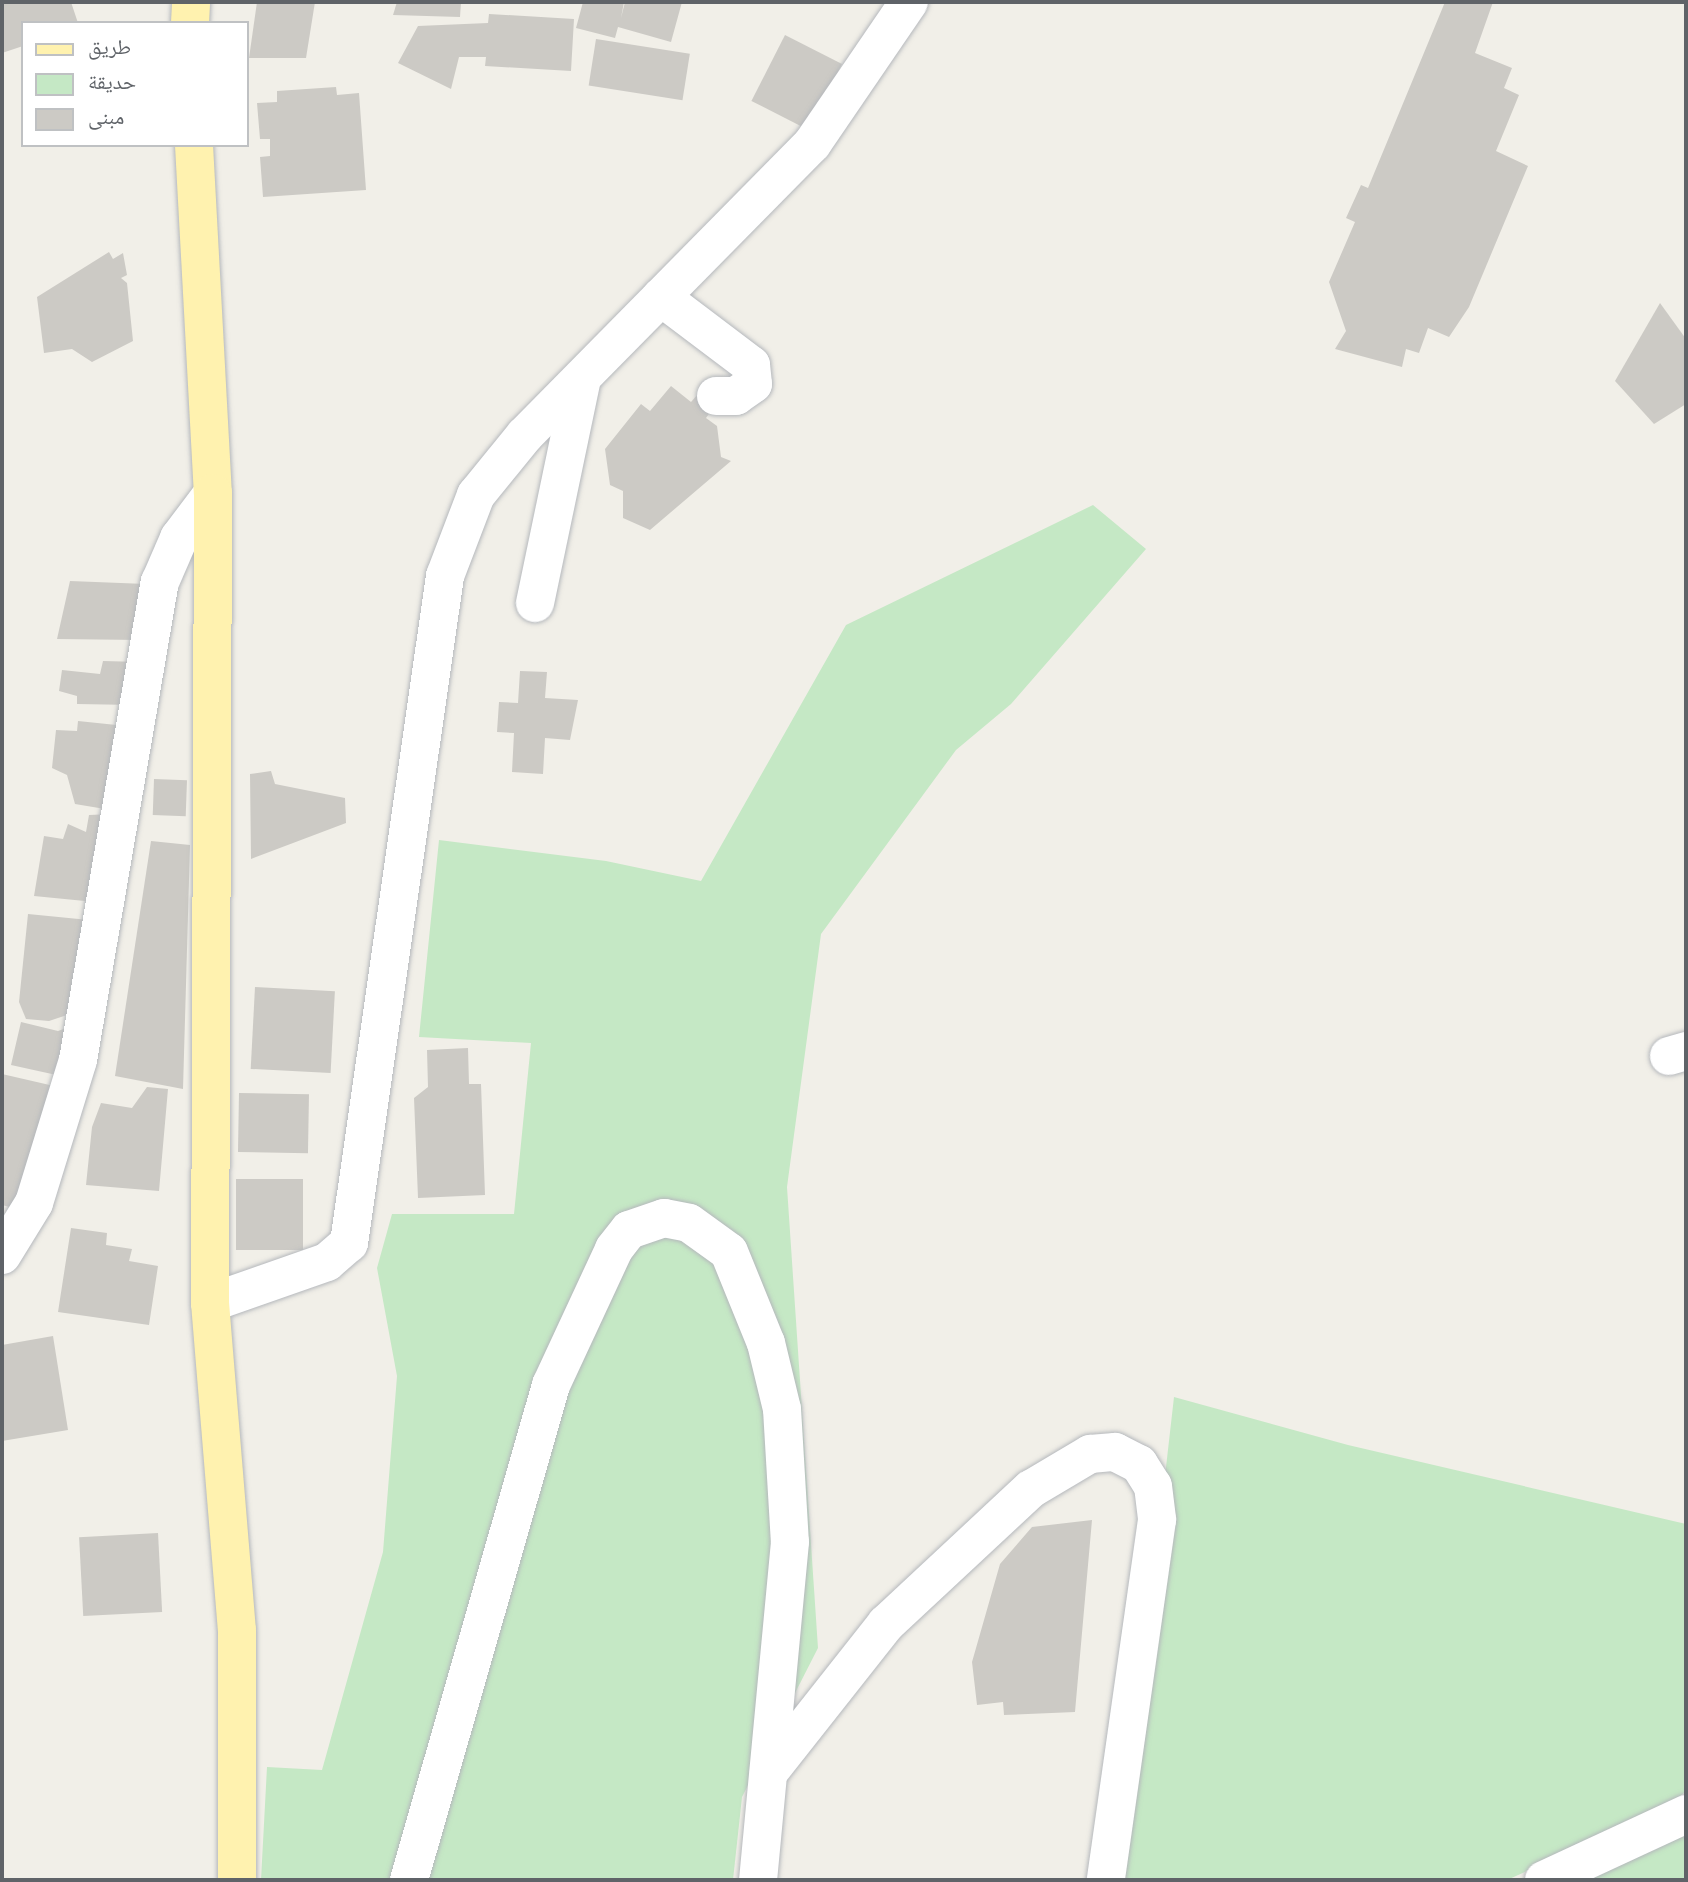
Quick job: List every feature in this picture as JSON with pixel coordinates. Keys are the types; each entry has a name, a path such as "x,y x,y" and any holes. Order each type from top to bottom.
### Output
{"main road":[{"path":"190,21 191,2"},
{"path":"194,147 214,494 210,1303 237,1630 237,1880"}],"street":[{"path":"210,1303 327,1262 349,1243 445,576 462,524 491,473 820,134 909,2"},
{"path":"661,298 751,365 753,384 736,396 716,396"},
{"path":"535,603 583,376"},
{"path":"2,1255 34,1203 78,1060 160,582 179,538 214,494"},
{"path":"409,1880 551,1385 614,1249 645,1219 689,1223 729,1252 766,1343 782,1409 790,1542 758,1880"},
{"path":"769,1772 886,1624 1031,1489 1090,1454 1115,1452 1139,1464 1153,1486 1157,1520 1106,1880"},
{"path":"1544,1880 1686,1814"}],"green space":[{"path":"1093,505 1146,549 1011,704 956,750 821,934 787,1187 818,1648 742,1797 733,1880 261,1880 267,1767 322,1770 383,1552 397,1376 377,1268 392,1214 514,1214 531,1043 419,1037 439,840 606,861 701,881 846,625"},
{"path":"1174,1397 1348,1445 1686,1524 1686,1790 1675,1804 1507,1880 1119,1880"},
{"path":"1686,1833 1686,1880 1587,1880"}],"building":[{"path":"2,2 71,2 77,21 21,21 21,47 2,53"},
{"path":"257,2 315,2 306,58 249,58"},
{"path":"397,2 461,2 460,17 393,15"},
{"path":"583,2 624,2 621,18 625,2 682,2 671,42 618,27 615,38 576,28"},
{"path":"1445,2 1493,2 1475,53 1512,68 1504,88 1519,95 1496,151 1528,166 1469,307 1449,337 1428,328 1419,353 1406,349 1402,367 1335,349 1346,331 1329,282 1355,222 1346,218 1361,185 1368,188"},
{"path":"489,14 574,19 571,71 485,66 486,57 459,57 451,89 398,63 418,26 488,23"},
{"path":"785,35 842,64 808,130 751,101"},
{"path":"596,39 690,54 682,100 589,85"},
{"path":"336,87 337,95 359,93 366,190 263,197 260,157 270,156 270,139 260,139 257,103 277,102 277,91"},
{"path":"109,252 113,259 123,253 127,275 121,278 127,283 133,341 92,362 72,349 44,353 37,297"},
{"path":"1660,303 1686,339 1686,404 1654,424 1615,381"},
{"path":"671,386 691,402 698,394 714,407 706,418 717,426 721,457 731,461 650,530 623,518 623,491 610,485 605,449 641,404 650,411"},
{"path":"70,581 146,584 140,640 57,639"},
{"path":"103,661 141,662 134,705 77,704 77,696 59,691 62,670 100,674"},
{"path":"520,671 547,672 545,698 578,700 570,740 545,738 543,774 512,772 514,733 497,732 499,702 518,703"},
{"path":"78,721 126,726 111,810 75,804 67,775 52,768 56,730 77,731"},
{"path":"271,771 275,784 345,798 346,823 251,859 250,774"},
{"path":"154,779 187,780 186,816 153,815"},
{"path":"113,814 95,902 34,896 44,836 63,839 68,824 86,832 89,815"},
{"path":"151,841 190,845 183,1089 115,1076"},
{"path":"28,914 99,921 79,1011 49,1021 26,1019 19,1002"},
{"path":"255,987 335,991 331,1073 251,1069"},
{"path":"21,1022 58,1031 83,1022 70,1078 11,1065"},
{"path":"468,1048 469,1084 481,1084 485,1195 418,1198 414,1098 428,1087 427,1050"},
{"path":"2,1074 54,1086 25,1211 2,1205"},
{"path":"147,1087 168,1089 159,1191 86,1185 92,1127 101,1103 132,1108"},
{"path":"239,1093 309,1094 308,1153 238,1152"},
{"path":"236,1179 303,1179 303,1250 236,1250"},
{"path":"71,1228 107,1233 106,1245 132,1249 129,1261 158,1266 149,1325 58,1312"},
{"path":"53,1336 68,1430 2,1441 2,1345"},
{"path":"1092,1520 1075,1712 1004,1715 1003,1702 977,1705 972,1662 1000,1564 1032,1527"},
{"path":"158,1533 162,1612 83,1616 79,1537"}]}
